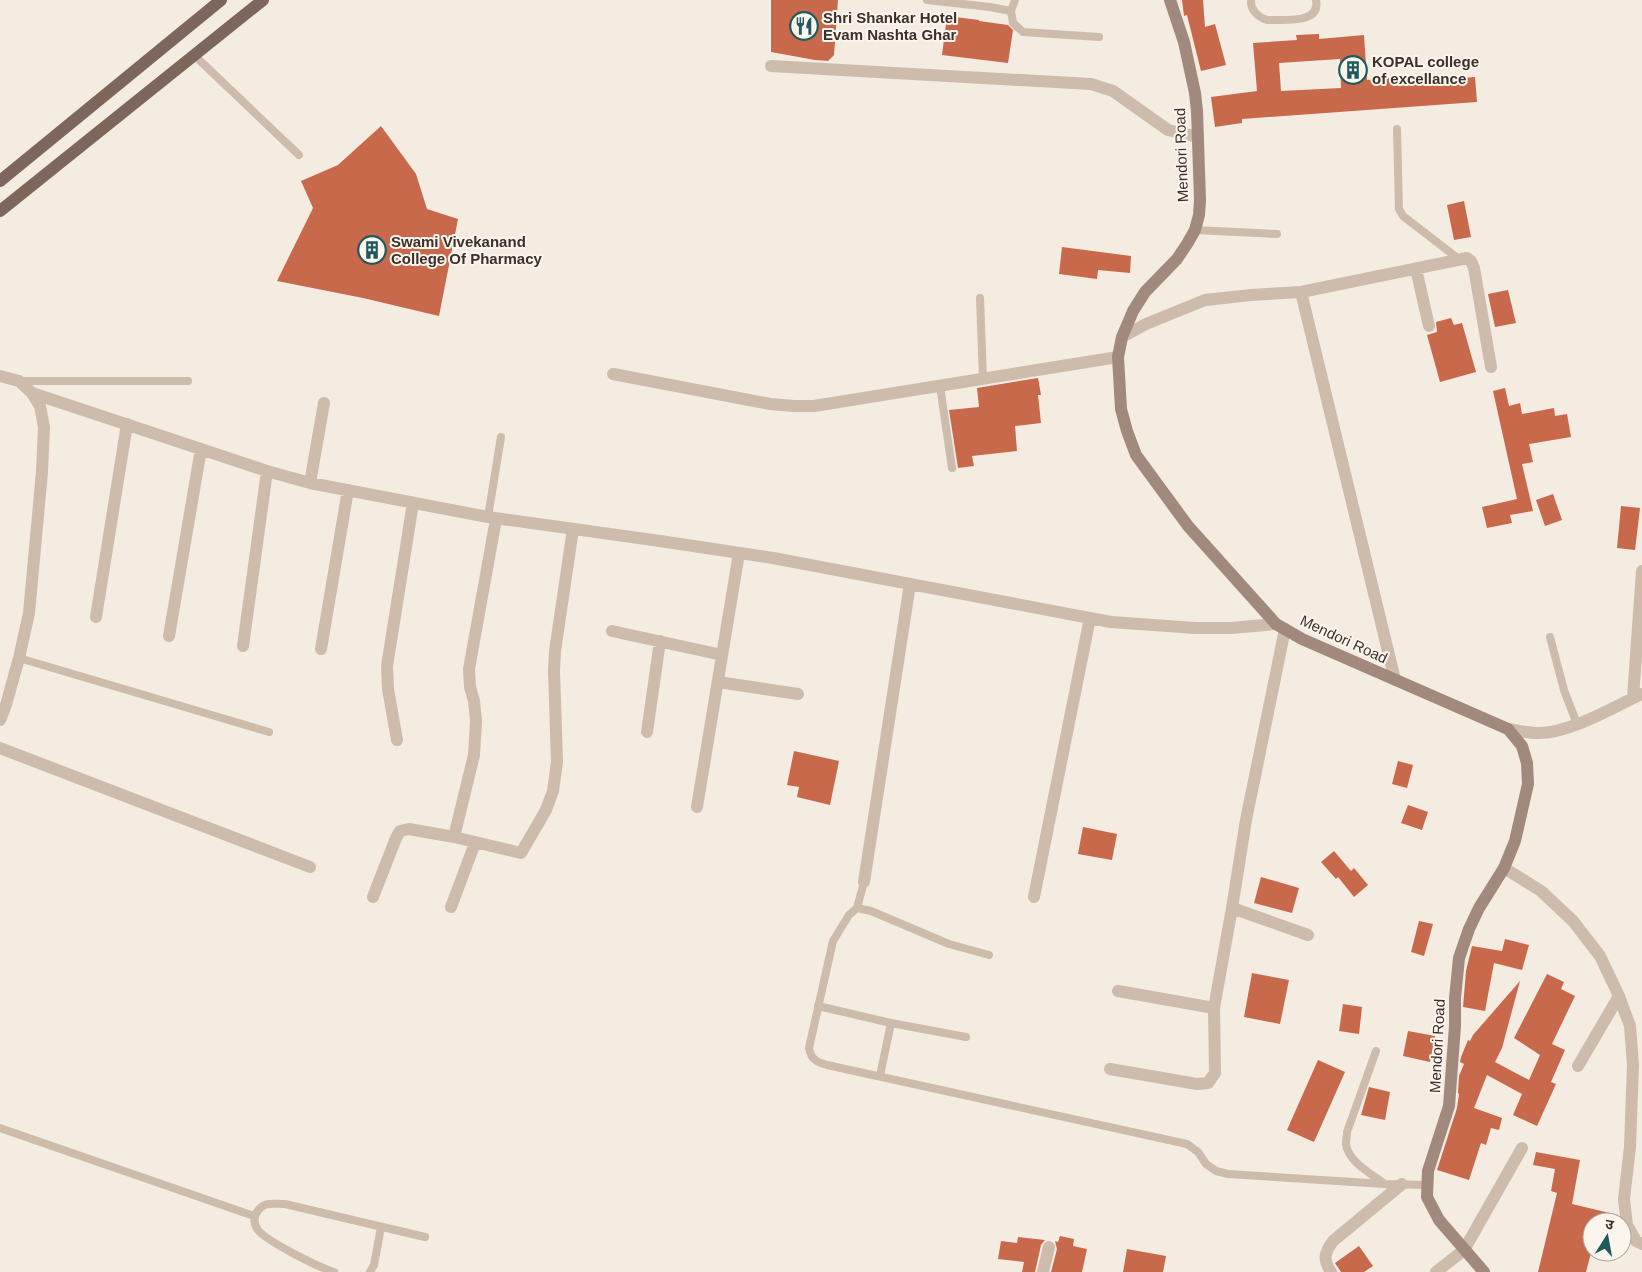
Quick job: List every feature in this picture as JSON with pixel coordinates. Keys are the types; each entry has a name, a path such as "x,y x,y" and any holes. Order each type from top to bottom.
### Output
{"main road":[{"path":"0,181 221,0"},
{"path":"0,211 196,56 263,0"},
{"name":"Mendori Road","path":"1170,0 1184,42 1195,93 1198,137 1199,215 1194,230 1177,259 1145,292 1133,310 1122,336 1118,357 1121,409 1136,455 1188,526 1280,626 1302,639 1508,729 1522,746 1527,763 1528,784 1515,841 1504,868 1479,908 1459,958 1449,1106 1428,1171 1427,1196 1438,1220 1484,1272"}],"street":[{"path":"771,66 1091,84 1113,91 1168,130 1198,137"},
{"path":"1122,336 1205,300 1301,292 1416,270 1467,258 1474,268 1491,367"},
{"path":"1416,270 1429,326"},
{"path":"1301,292 1395,680"},
{"path":"613,374 770,404 794,406 832,403 1118,357"},
{"path":"0,376 19,381 32,392 40,406 44,427 42,472 29,613 19,658 0,720"},
{"path":"32,392 268,471 310,483 492,518 739,553 1111,622 1195,628 1280,626 1214,1008 1215,1073 1208,1083 1197,1084 1110,1069"},
{"path":"310,483 324,404"},
{"path":"96,617 127,424"},
{"path":"169,636 201,449"},
{"path":"243,646 268,471"},
{"path":"321,649 348,490"},
{"path":"397,740 388,689 387,666 413,503"},
{"path":"454,837 474,756 476,721 474,701 470,688 469,669 492,518"},
{"path":"373,897 400,831 409,829 454,837 521,853 546,810 554,792 557,762 555,651 573,529"},
{"path":"697,807 739,553"},
{"path":"1508,729 1537,734 1558,731 1638,696 1642,571"},
{"path":"864,882 910,584"},
{"path":"1034,896 1090,618"},
{"path":"612,631 722,654"},
{"path":"647,732 660,641"},
{"path":"718,682 798,694"},
{"path":"0,748 310,867"},
{"path":"450,908 475,843"},
{"path":"1504,868 1541,891 1573,921 1600,956 1620,996 1630,1026 1633,1065 1630,1147 1624,1199 1627,1225 1636,1240 1642,1244"},
{"path":"1232,908 1308,935"},
{"path":"1118,991 1214,1008"},
{"path":"1578,1066 1620,996"},
{"path":"1436,1272 1464,1250 1522,1148"},
{"path":"1331,1272 1326,1264 1325,1256 1327,1249 1402,1184"},
{"path":"1043,1272 1049,1247"}],"lane":[{"path":"927,0 1011,11"},
{"path":"1015,0 1011,11 1013,23 1023,32 1099,37"},
{"path":"1251,0 1256,14 1267,20 1309,17 1314,13 1316,0"},
{"path":"196,56 299,155"},
{"path":"1397,128 1399,209 1403,216 1460,260"},
{"path":"1194,230 1276,234"},
{"path":"980,298 983,379"},
{"path":"19,381 188,381"},
{"path":"940,386 952,468"},
{"path":"492,518 500,437"},
{"path":"1550,637 1564,690 1577,724"},
{"path":"19,658 269,732"},
{"path":"864,882 856,908 849,915 833,941 809,1048 811,1056 819,1063 1187,1144 1198,1152 1206,1164 1222,1173 1384,1184 1427,1185"},
{"path":"856,908 871,911 949,944 989,955"},
{"path":"818,1006 891,1023 966,1037"},
{"path":"880,1076 891,1023"},
{"path":"1376,1051 1348,1132 1346,1143 1349,1154 1384,1184"},
{"path":"0,1128 254,1216"},
{"path":"334,1272 297,1254 259,1231 254,1216 261,1206 267,1203 285,1204 425,1238"},
{"path":"370,1272 374,1265 382,1227"}],"building":[{"name":"Shri Shankar Hotel Evam Nashta Ghar","path":"771,0 838,0 834,55 828,61 771,52"},
{"path":"1182,0 1203,0 1205,27 1215,24 1226,65 1201,71 1187,15 1184,16"},
{"path":"947,16 1008,25 1013,30 1008,63 942,55"},
{"name":"KOPAL college of excellance","path":"1319,34 1319,39 1364,35 1367,80 1391,78 1391,84 1475,77 1477,102 1242,119 1242,123 1215,127 1211,97 1257,91 1253,43 1297,40 1296,35","holes":["1340,59 1341,88 1281,91 1279,63"]},
{"name":"Swami Vivekanand College Of Pharmacy","path":"381,126 416,174 427,209 458,219 439,316 363,298 277,281 313,208 301,181 338,165"},
{"path":"1464,201 1471,237 1454,240 1447,205"},
{"path":"1062,247 1131,256 1130,273 1098,270 1097,279 1059,274"},
{"path":"1508,290 1516,323 1495,327 1488,294"},
{"path":"1451,318 1454,325 1462,323 1476,372 1440,382 1427,335 1437,332 1436,322"},
{"path":"1038,378 1041,395 1038,395 1041,423 1015,426 1017,451 972,456 974,466 958,468 949,410 979,407 977,388"},
{"path":"1505,388 1509,406 1520,403 1522,414 1554,408 1555,416 1567,414 1571,437 1529,444 1533,462 1522,464 1533,511 1510,515 1512,523 1487,528 1482,507 1517,499 1493,391"},
{"path":"1553,494 1562,520 1545,526 1536,500"},
{"path":"1621,506 1640,508 1635,550 1617,548"},
{"path":"794,751 839,761 830,805 797,797 799,787 787,785"},
{"path":"1398,761 1413,765 1407,788 1392,784"},
{"path":"1408,805 1428,812 1422,830 1401,823"},
{"path":"1083,827 1117,834 1112,860 1078,854"},
{"path":"1334,851 1351,871 1354,868 1368,885 1354,897 1338,877 1336,879 1321,862"},
{"path":"1261,877 1299,888 1292,913 1254,903"},
{"path":"1419,921 1433,924 1424,956 1411,952"},
{"path":"1505,939 1529,945 1522,970 1494,963 1485,1011 1463,1007 1466,971 1472,946 1502,951"},
{"path":"1252,973 1289,980 1280,1024 1244,1017"},
{"path":"1547,974 1564,982 1561,989 1575,996 1552,1044 1565,1050 1551,1082 1556,1084 1537,1126 1513,1115 1522,1094 1487,1075 1474,1108 1502,1118 1499,1130 1491,1128 1486,1145 1481,1143 1469,1180 1437,1170 1457,1108 1459,1076 1464,1064 1460,1062 1468,1040 1470,1041 1473,1035 1520,981 1502,1048 1495,1062 1529,1080 1540,1055 1514,1038"},
{"path":"1343,1004 1362,1007 1359,1034 1339,1031"},
{"path":"1408,1031 1435,1036 1430,1062 1403,1056"},
{"path":"1318,1060 1345,1072 1314,1142 1287,1130"},
{"path":"1369,1087 1390,1092 1385,1120 1361,1115"},
{"path":"1536,1152 1580,1160 1572,1204 1605,1212 1582,1212 1582,1262 1589,1262 1586,1272 1538,1272 1557,1193 1551,1191 1555,1169 1533,1165"},
{"path":"1060,1236 1074,1239 1073,1246 1087,1249 1082,1272 1051,1272 1057,1249 1055,1241 1058,1242"},
{"path":"1018,1237 1045,1240 1041,1245 1035,1272 1022,1272 1024,1262 998,1259 1001,1241 1017,1243"},
{"path":"1359,1246 1373,1266 1364,1272 1341,1272 1335,1263"},
{"path":"1127,1249 1166,1256 1163,1272 1123,1272"}],"place":[{"name":"Shri Shankar Hotel Evam Nashta Ghar","path":"804,26"},
{"name":"KOPAL college of excellance","path":"1353,70"},
{"name":"Swami Vivekanand College Of Pharmacy","path":"372,250"}]}
